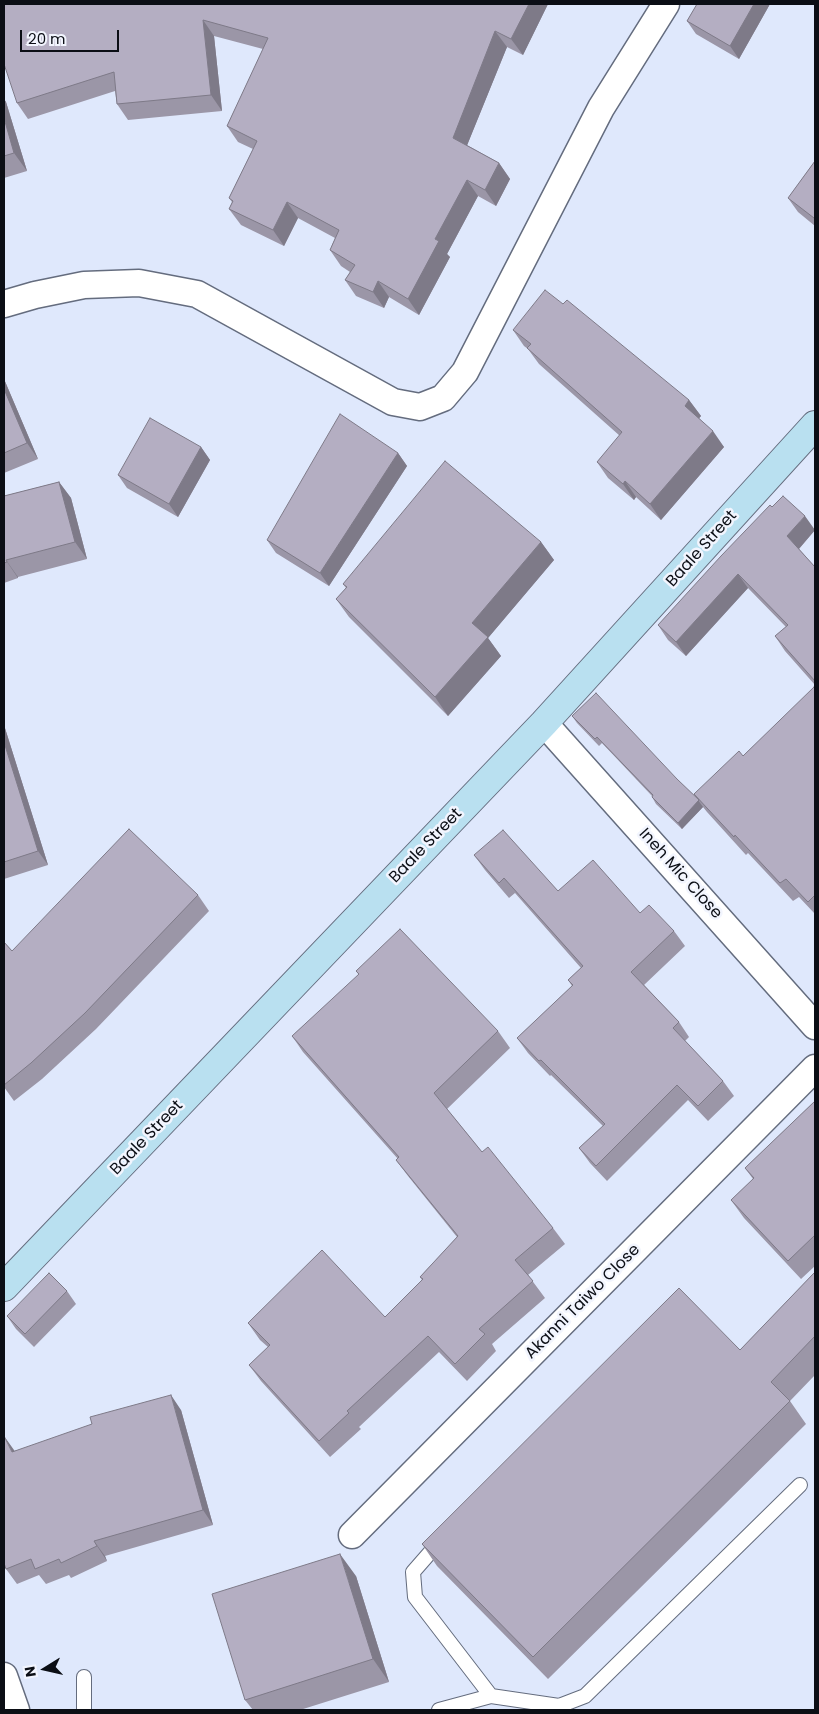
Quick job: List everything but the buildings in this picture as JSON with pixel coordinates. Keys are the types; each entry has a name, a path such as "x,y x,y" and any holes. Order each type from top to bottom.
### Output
{"street":[{"path":"4,304 35,295 84,285 139,283 197,294 393,402 420,407 443,398 464,372 601,108 666,4"},
{"name":"Baale Street","path":"30,1260 544,723 815,424"},
{"name":"Ineh Mic Close","path":"544,723 815,1026"},
{"name":"Akanni Taiwo Close","path":"352,1535 815,1068"},
{"path":"4,1278 30,1260"},
{"path":"4,1287 30,1260"},
{"path":"4,1676 16,1710"}],"lane":[{"path":"439,1710 491,1696 559,1706 585,1696 800,1485"},
{"path":"450,1531 429,1552 413,1572 415,1596 491,1696"},
{"path":"84,1677 84,1710"}]}
